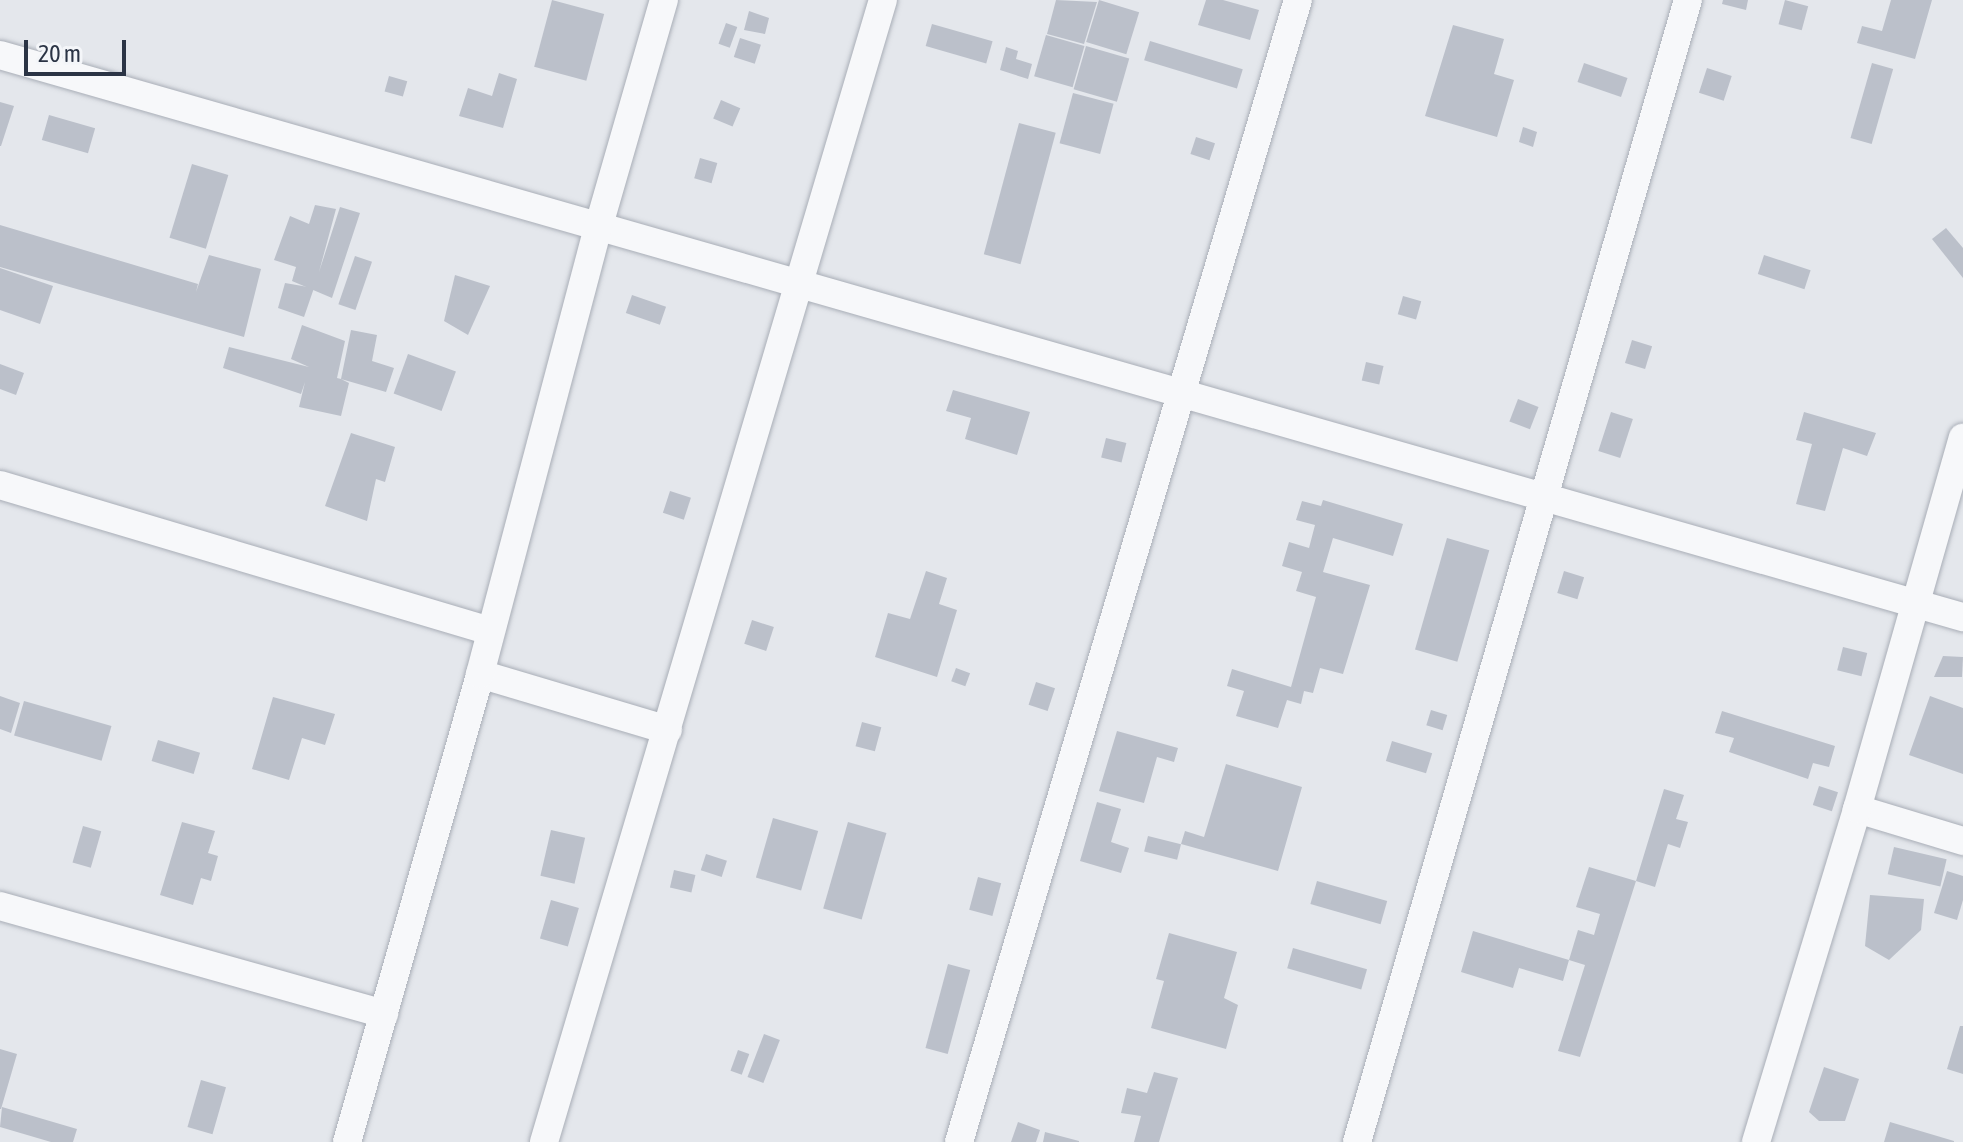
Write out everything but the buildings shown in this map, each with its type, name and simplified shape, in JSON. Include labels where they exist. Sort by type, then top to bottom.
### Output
[{"type":"street","points":[[347,1142],[480,674],[599,225],[664,0]]},
{"type":"street","points":[[544,1142],[883,0]]},
{"type":"street","points":[[959,1142],[1298,0]]},
{"type":"street","points":[[1357,1142],[1688,0]]},
{"type":"street","points":[[0,55],[599,225],[799,286],[1546,495],[1963,617]]},
{"type":"street","points":[[1756,1142],[1857,809],[1963,438]]},
{"type":"street","points":[[0,485],[490,631]]},
{"type":"street","points":[[480,674],[668,730]]},
{"type":"street","points":[[1857,809],[1963,841]]},
{"type":"street","points":[[0,906],[384,1014]]}]
